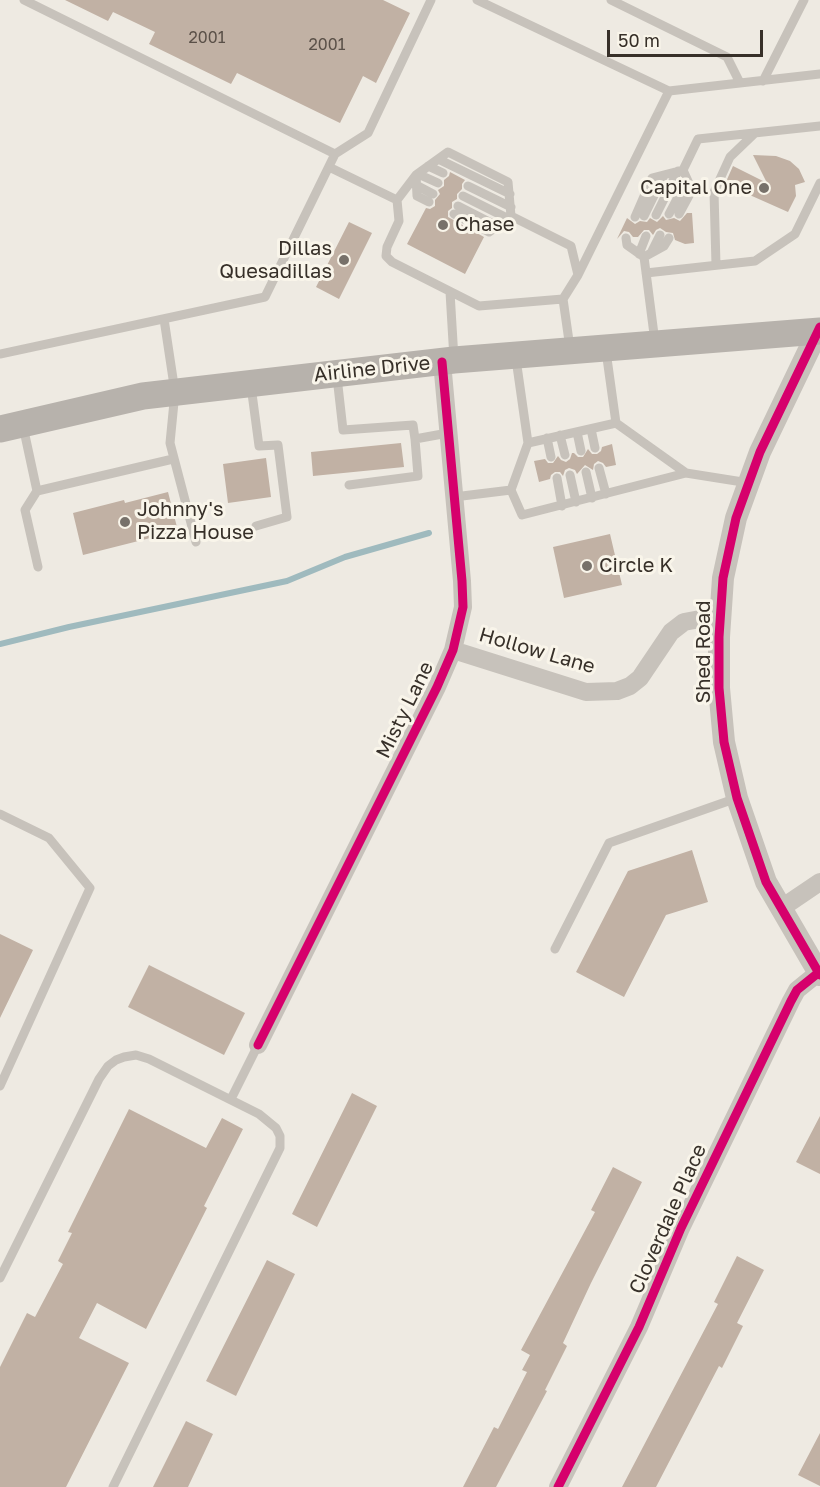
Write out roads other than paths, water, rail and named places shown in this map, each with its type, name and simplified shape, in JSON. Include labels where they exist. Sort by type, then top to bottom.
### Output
[{"type":"main road","name":"Airline Drive","points":[[11,426],[143,396],[175,392],[448,361],[819,330]]},
{"type":"street","name":"Shed Road","points":[[819,330],[760,452],[736,518],[723,578],[719,688],[723,731],[737,798],[766,882],[819,974]]},
{"type":"street","name":"Misty Lane","points":[[258,1045],[437,687],[453,650],[463,607],[462,572],[448,433],[448,361]]},
{"type":"street","name":"Hollow Lane","points":[[453,650],[586,692],[617,692],[640,678],[671,632],[684,622],[700,619],[720,620]]},
{"type":"street","points":[[780,909],[820,882]]},
{"type":"street","name":"Cloverdale Place","points":[[558,1487],[639,1327],[681,1228],[797,990],[819,974]]},
{"type":"lane","points":[[24,0],[335,154]]},
{"type":"lane","points":[[0,354],[265,297],[335,154],[368,133],[431,0]]},
{"type":"lane","points":[[477,0],[669,91],[820,75]]},
{"type":"lane","points":[[611,0],[728,57],[740,83]]},
{"type":"lane","points":[[763,81],[804,0]]},
{"type":"lane","points":[[570,351],[563,299],[578,275],[669,91]]},
{"type":"lane","points":[[656,215],[698,139],[820,126]]},
{"type":"lane","points":[[716,266],[714,192],[730,157],[755,133]]},
{"type":"lane","points":[[456,210],[489,232],[510,214],[508,182],[448,152],[428,166],[397,200],[399,221],[387,247],[386,256],[392,262],[479,306],[563,299]]},
{"type":"lane","points":[[428,166],[443,173]]},
{"type":"lane","points":[[329,167],[397,200]]},
{"type":"lane","points":[[639,217],[652,178],[680,170]]},
{"type":"lane","points":[[674,214],[692,190],[680,170]]},
{"type":"lane","points":[[417,178],[438,183]]},
{"type":"lane","points":[[417,178],[431,198]]},
{"type":"lane","points":[[646,273],[755,261],[795,234],[820,183]]},
{"type":"lane","points":[[468,186],[510,214],[571,246],[578,275]]},
{"type":"lane","points":[[463,196],[510,214]]},
{"type":"lane","points":[[646,237],[646,273],[656,344]]},
{"type":"lane","points":[[645,255],[664,246],[664,237]]},
{"type":"lane","points":[[630,238],[630,248],[645,255]]},
{"type":"lane","points":[[448,361],[450,292]]},
{"type":"lane","points":[[164,319],[175,392],[170,443],[196,542]]},
{"type":"lane","points":[[606,348],[616,423],[686,473]]},
{"type":"lane","points":[[516,356],[528,443],[511,490],[522,515],[686,473],[749,483]]},
{"type":"lane","points":[[336,373],[343,430],[413,424],[415,439],[418,476],[350,485]]},
{"type":"lane","points":[[251,383],[259,446],[278,445],[287,517],[256,526]]},
{"type":"lane","points":[[528,443],[616,423]]},
{"type":"lane","points":[[11,426],[37,491]]},
{"type":"lane","points":[[591,429],[595,448]]},
{"type":"lane","points":[[577,432],[581,451]]},
{"type":"lane","points":[[415,439],[448,433]]},
{"type":"lane","points":[[560,435],[565,455]]},
{"type":"lane","points":[[547,438],[551,457]]},
{"type":"lane","points":[[38,567],[25,510],[37,491],[173,459]]},
{"type":"lane","points":[[599,468],[606,494]]},
{"type":"lane","points":[[586,471],[592,498]]},
{"type":"lane","points":[[570,475],[576,502]]},
{"type":"lane","points":[[557,478],[562,506]]},
{"type":"lane","points":[[454,497],[511,490]]},
{"type":"lane","points":[[555,949],[609,843],[737,798]]},
{"type":"lane","points":[[0,814],[49,838],[90,888],[0,1086]]},
{"type":"lane","points":[[231,1099],[258,1045]]},
{"type":"lane","points":[[0,1278],[99,1079],[108,1066],[124,1056],[136,1055],[149,1059],[259,1114],[276,1128],[280,1136],[280,1148],[113,1487]]},
{"type":"waterway","points":[[0,644],[69,627],[287,581],[345,557],[429,533]]},
{"type":"place","name":"Capital One","points":[[764,188]]},
{"type":"place","name":"Chase","points":[[443,225]]},
{"type":"place","name":"Dillas Quesadillas","points":[[344,260]]},
{"type":"place","name":"Johnny's Pizza House","points":[[125,522]]},
{"type":"place","name":"Circle K","points":[[587,566]]}]
